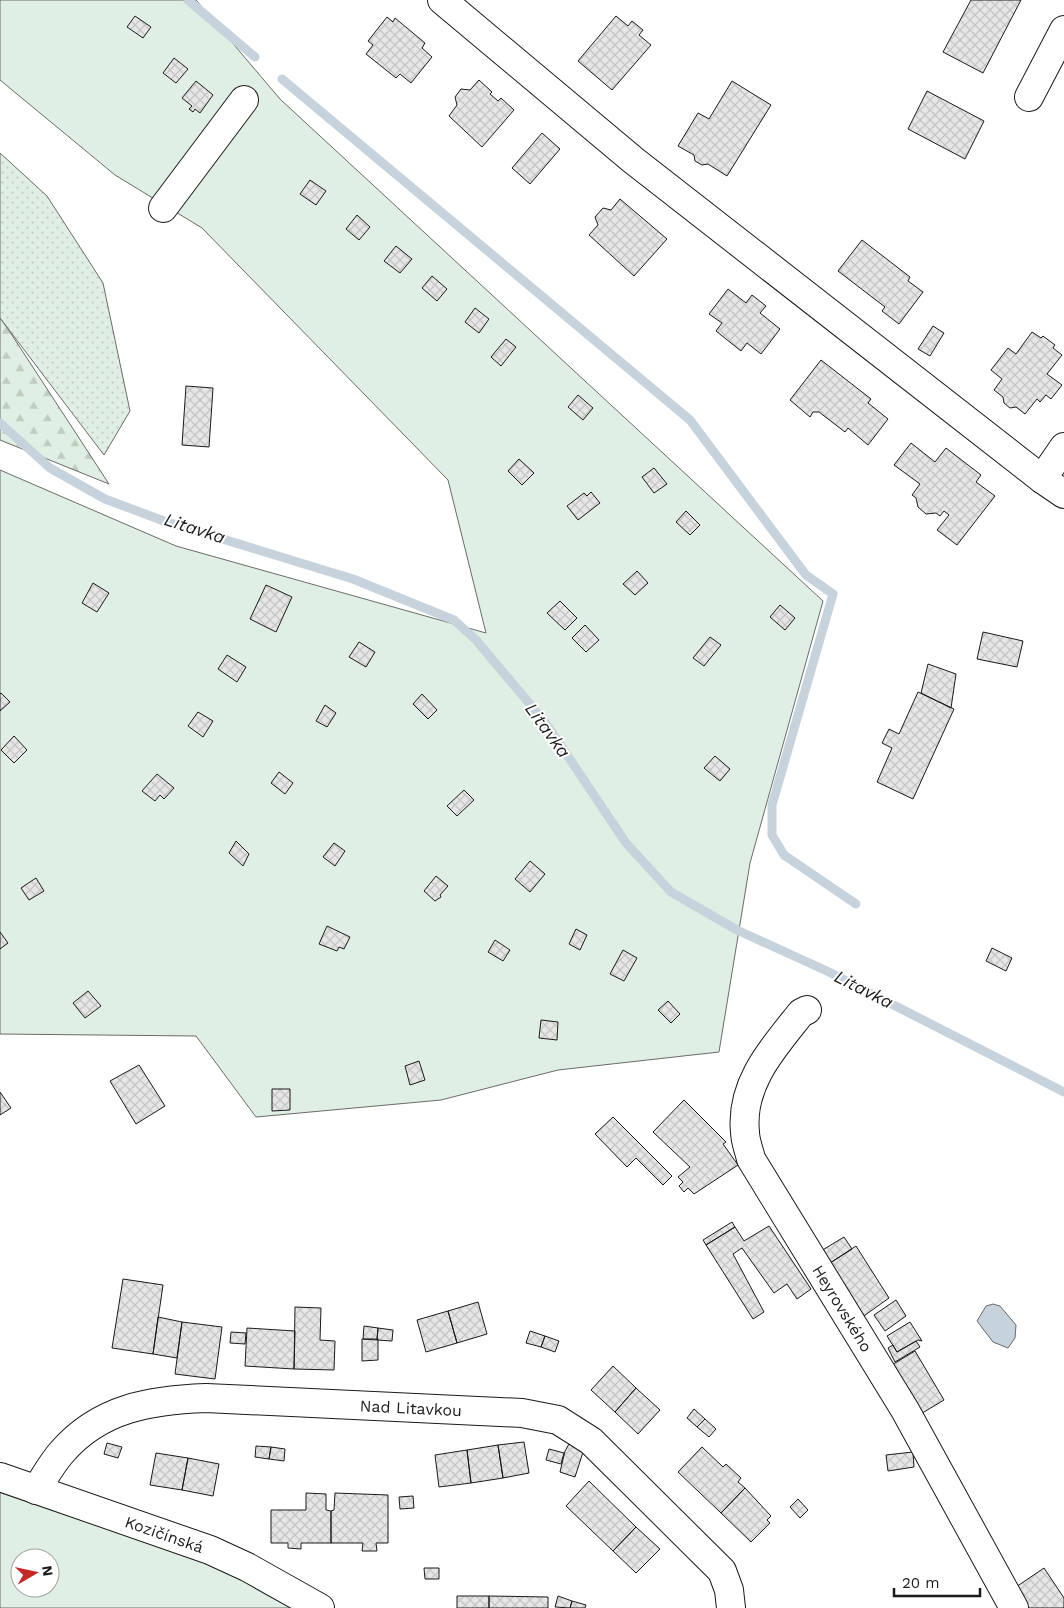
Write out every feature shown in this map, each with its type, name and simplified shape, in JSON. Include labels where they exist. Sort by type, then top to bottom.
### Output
[{"type":"street","points":[[442,0],[633,160],[1042,479],[1064,494]]},
{"type":"street","points":[[1029,97],[1064,30]]},
{"type":"street","points":[[163,208],[244,100]]},
{"type":"street","points":[[1042,479],[1064,447]]},
{"type":"street","name":"Heyrovského","points":[[807,1010],[800,1013],[763,1061],[752,1082],[744,1132],[751,1159],[904,1410],[1014,1608]]},
{"type":"street","name":"Nad Litavkou","points":[[36,1490],[62,1452],[92,1425],[129,1407],[166,1399],[206,1398],[522,1413],[558,1420],[591,1441],[722,1571],[730,1590],[731,1608]]},
{"type":"street","name":"Kozičínská","points":[[0,1477],[210,1550],[247,1567],[320,1608]]},
{"type":"green space","points":[[0,0],[196,0],[280,99],[823,601],[750,863],[719,1052],[558,1070],[441,1100],[256,1117],[196,1036],[0,1034],[0,470],[176,546],[486,633],[448,480],[202,228],[115,175],[0,80]]},
{"type":"green space","points":[[0,153],[47,196],[103,283],[130,411],[104,455],[0,318]]},
{"type":"green space","points":[[0,318],[8,329],[109,484],[0,440]]},
{"type":"green space","points":[[0,1480],[210,1551],[304,1608],[0,1608]]},
{"type":"shaded area","points":[[993,1304],[1000,1306],[1016,1325],[1015,1338],[1008,1348],[993,1342],[977,1321],[986,1306]]},
{"type":"building","points":[[971,0],[1021,0],[983,73],[943,52]]},
{"type":"building","points":[[135,16],[151,27],[143,38],[127,27]]},
{"type":"building","points":[[616,16],[628,26],[632,21],[643,30],[639,35],[651,45],[612,90],[578,61]]},
{"type":"building","points":[[387,17],[393,22],[395,18],[425,43],[422,48],[432,57],[411,83],[400,74],[396,78],[366,54],[373,45],[368,41]]},
{"type":"building","points":[[174,58],[188,69],[176,83],[163,73]]},
{"type":"building","points":[[479,80],[492,92],[490,94],[498,101],[501,98],[514,110],[482,147],[449,116],[457,105],[455,97],[461,89],[470,90]]},
{"type":"building","points":[[196,81],[213,95],[200,113],[195,109],[193,112],[189,109],[192,106],[182,98]]},
{"type":"building","points":[[732,81],[771,105],[727,176],[708,164],[702,165],[695,161],[694,155],[678,146],[698,113],[709,119]]},
{"type":"building","points":[[927,91],[984,121],[965,159],[908,129]]},
{"type":"building","points":[[542,133],[560,149],[530,184],[512,168]]},
{"type":"building","points":[[310,180],[326,191],[316,205],[300,194]]},
{"type":"building","points":[[620,199],[667,239],[634,276],[589,235],[598,225],[595,217],[603,208],[611,210]]},
{"type":"building","points":[[357,215],[370,227],[359,240],[346,229]]},
{"type":"building","points":[[862,240],[910,277],[908,281],[923,292],[899,324],[882,311],[885,307],[838,271]]},
{"type":"building","points":[[396,246],[412,259],[400,273],[384,261]]},
{"type":"building","points":[[432,276],[447,289],[437,301],[422,288]]},
{"type":"building","points":[[728,289],[746,303],[752,295],[766,306],[760,313],[780,329],[761,354],[747,343],[741,351],[716,331],[722,323],[709,314]]},
{"type":"building","points":[[475,308],[489,319],[479,333],[465,322]]},
{"type":"building","points":[[933,326],[944,333],[930,356],[918,349]]},
{"type":"building","points":[[1032,332],[1041,338],[1043,336],[1055,345],[1053,348],[1062,355],[1047,374],[1062,385],[1051,399],[1046,395],[1040,402],[1037,399],[1025,414],[1016,407],[1010,408],[1004,403],[1003,397],[994,390],[1002,379],[991,370],[1008,348],[1016,354]]},
{"type":"building","points":[[506,339],[516,347],[501,366],[491,357]]},
{"type":"building","points":[[821,360],[871,399],[868,403],[888,419],[868,445],[848,428],[845,432],[819,412],[813,412],[810,417],[790,400]]},
{"type":"building","points":[[186,386],[213,388],[209,447],[182,445]]},
{"type":"building","points":[[578,395],[593,408],[583,420],[568,407]]},
{"type":"building","points":[[911,443],[935,462],[946,448],[981,475],[976,482],[995,496],[957,545],[937,530],[949,515],[944,511],[940,516],[936,513],[926,514],[918,507],[916,498],[912,495],[920,484],[894,465]]},
{"type":"building","points":[[519,459],[534,473],[522,485],[508,471]]},
{"type":"building","points":[[654,468],[667,484],[654,493],[642,477]]},
{"type":"building","points":[[591,492],[600,503],[578,520],[567,506],[584,493],[587,496]]},
{"type":"building","points":[[686,511],[700,525],[690,535],[676,522]]},
{"type":"building","points":[[637,571],[648,583],[635,595],[623,584]]},
{"type":"building","points":[[93,583],[109,593],[97,612],[82,603]]},
{"type":"building","points":[[266,585],[292,597],[276,632],[250,619]]},
{"type":"building","points":[[560,601],[577,618],[565,630],[547,613]]},
{"type":"building","points":[[780,605],[795,618],[785,630],[770,617]]},
{"type":"building","points":[[585,625],[599,640],[586,652],[572,638]]},
{"type":"building","points":[[983,632],[1023,641],[1017,667],[977,659]]},
{"type":"building","points":[[710,637],[721,645],[704,666],[693,658]]},
{"type":"building","points":[[359,642],[375,652],[366,667],[349,657]]},
{"type":"building","points":[[227,655],[246,667],[237,682],[218,669]]},
{"type":"building","points":[[928,664],[956,674],[951,708],[921,693]]},
{"type":"building","points":[[918,692],[954,709],[913,799],[877,782],[892,748],[882,743],[889,729],[899,734]]},
{"type":"building","points":[[0,694],[10,702],[0,711]]},
{"type":"building","points":[[422,694],[437,710],[428,719],[413,704]]},
{"type":"building","points":[[325,705],[336,713],[327,727],[316,721]]},
{"type":"building","points":[[198,712],[213,721],[203,737],[188,726]]},
{"type":"building","points":[[14,736],[27,750],[14,763],[1,750]]},
{"type":"building","points":[[715,756],[730,769],[720,781],[704,768]]},
{"type":"building","points":[[279,772],[293,783],[285,794],[271,783]]},
{"type":"building","points":[[157,774],[174,788],[164,799],[160,795],[155,801],[142,791]]},
{"type":"building","points":[[464,790],[474,800],[457,816],[447,806]]},
{"type":"building","points":[[236,841],[249,854],[243,866],[229,853]]},
{"type":"building","points":[[334,843],[345,851],[335,866],[323,857]]},
{"type":"building","points":[[530,861],[545,874],[530,892],[515,879]]},
{"type":"building","points":[[436,876],[448,886],[440,895],[441,897],[435,901],[424,891]]},
{"type":"building","points":[[36,878],[44,891],[29,900],[21,888]]},
{"type":"building","points":[[327,926],[350,937],[344,949],[339,947],[337,951],[319,944]]},
{"type":"building","points":[[576,929],[587,935],[580,950],[569,944]]},
{"type":"building","points":[[0,932],[8,943],[0,949]]},
{"type":"building","points":[[495,940],[510,950],[503,961],[488,952]]},
{"type":"building","points":[[992,948],[1012,958],[1006,971],[986,961]]},
{"type":"building","points":[[623,950],[637,958],[624,981],[610,974]]},
{"type":"building","points":[[88,991],[101,1006],[85,1018],[73,1003]]},
{"type":"building","points":[[668,1001],[680,1014],[671,1023],[658,1010]]},
{"type":"building","points":[[541,1020],[558,1022],[557,1040],[539,1038]]},
{"type":"building","points":[[419,1061],[425,1080],[410,1085],[405,1066]]},
{"type":"building","points":[[139,1065],[165,1106],[136,1124],[110,1081]]},
{"type":"building","points":[[272,1089],[290,1089],[290,1110],[272,1111]]},
{"type":"building","points":[[0,1092],[11,1108],[0,1115]]},
{"type":"building","points":[[684,1100],[726,1142],[723,1144],[738,1165],[694,1194],[688,1188],[684,1192],[679,1186],[683,1182],[678,1177],[690,1167],[653,1132]]},
{"type":"building","points":[[613,1117],[672,1176],[663,1185],[636,1158],[627,1167],[595,1134]]},
{"type":"building","points":[[732,1222],[735,1227],[706,1245],[703,1240]]},
{"type":"building","points":[[769,1226],[811,1289],[797,1299],[787,1284],[774,1293],[742,1248],[733,1254],[764,1312],[753,1319],[706,1245],[735,1227],[744,1241]]},
{"type":"building","points":[[844,1237],[852,1249],[827,1265],[816,1254]]},
{"type":"building","points":[[856,1246],[889,1298],[861,1318],[827,1265]]},
{"type":"building","points":[[123,1279],[163,1285],[153,1354],[112,1348]]},
{"type":"building","points":[[896,1300],[906,1316],[885,1331],[874,1315]]},
{"type":"building","points":[[478,1302],[487,1334],[457,1343],[448,1311]]},
{"type":"building","points":[[295,1307],[321,1308],[320,1340],[335,1341],[334,1370],[294,1369]]},
{"type":"building","points":[[448,1311],[457,1343],[426,1352],[417,1320]]},
{"type":"building","points":[[158,1317],[182,1322],[177,1358],[153,1354]]},
{"type":"building","points":[[182,1322],[222,1327],[215,1379],[175,1374]]},
{"type":"building","points":[[910,1322],[922,1341],[918,1340],[897,1352],[887,1336]]},
{"type":"building","points":[[364,1326],[378,1328],[377,1340],[363,1339]]},
{"type":"building","points":[[247,1328],[295,1331],[294,1369],[245,1366]]},
{"type":"building","points":[[378,1328],[393,1330],[392,1341],[377,1340]]},
{"type":"building","points":[[530,1331],[545,1336],[541,1347],[526,1343]]},
{"type":"building","points":[[231,1332],[246,1333],[245,1344],[230,1343]]},
{"type":"building","points":[[545,1336],[559,1341],[555,1352],[541,1347]]},
{"type":"building","points":[[362,1339],[378,1339],[378,1360],[362,1361]]},
{"type":"building","points":[[916,1341],[920,1347],[895,1362],[888,1348],[893,1345],[897,1352]]},
{"type":"building","points":[[915,1351],[944,1400],[919,1415],[890,1366]]},
{"type":"building","points":[[613,1366],[636,1388],[615,1412],[591,1390]]},
{"type":"building","points":[[636,1388],[660,1410],[638,1434],[615,1412]]},
{"type":"building","points":[[694,1409],[705,1419],[697,1427],[687,1418]]},
{"type":"building","points":[[705,1419],[716,1429],[709,1437],[697,1427]]},
{"type":"building","points":[[524,1442],[529,1473],[503,1478],[498,1445]]},
{"type":"building","points":[[107,1443],[122,1447],[118,1458],[104,1454]]},
{"type":"building","points":[[569,1444],[584,1449],[575,1477],[560,1472],[565,1451]]},
{"type":"building","points":[[498,1445],[503,1478],[471,1483],[467,1450]]},
{"type":"building","points":[[256,1446],[271,1447],[269,1459],[255,1457]]},
{"type":"building","points":[[271,1447],[285,1449],[284,1461],[269,1459]]},
{"type":"building","points":[[702,1447],[723,1467],[726,1464],[741,1478],[738,1482],[745,1488],[721,1513],[678,1472]]},
{"type":"building","points":[[549,1449],[564,1453],[561,1464],[546,1460]]},
{"type":"building","points":[[467,1450],[471,1483],[439,1487],[435,1455]]},
{"type":"building","points":[[913,1452],[914,1467],[888,1471],[886,1455]]},
{"type":"building","points":[[156,1453],[188,1458],[182,1490],[150,1485]]},
{"type":"building","points":[[188,1458],[219,1464],[213,1496],[182,1490]]},
{"type":"building","points":[[589,1481],[636,1527],[613,1551],[566,1506]]},
{"type":"building","points":[[745,1488],[771,1516],[767,1520],[770,1523],[751,1542],[721,1513]]},
{"type":"building","points":[[306,1493],[326,1494],[326,1510],[331,1511],[331,1543],[301,1543],[301,1549],[288,1548],[288,1543],[271,1543],[271,1510],[306,1510]]},
{"type":"building","points":[[335,1493],[388,1495],[388,1543],[376,1543],[377,1551],[362,1551],[363,1543],[331,1543],[331,1511],[334,1510]]},
{"type":"building","points":[[413,1496],[414,1508],[400,1509],[399,1497]]},
{"type":"building","points":[[798,1499],[808,1510],[800,1518],[790,1507]]},
{"type":"building","points":[[636,1527],[660,1549],[636,1573],[613,1551]]},
{"type":"building","points":[[424,1568],[439,1568],[439,1579],[425,1579]]},
{"type":"building","points":[[1044,1568],[1064,1598],[1064,1608],[1029,1608],[1016,1587]]},
{"type":"building","points":[[457,1596],[489,1596],[489,1608],[457,1608]]},
{"type":"building","points":[[489,1596],[548,1597],[548,1608],[489,1608]]},
{"type":"building","points":[[558,1596],[572,1601],[570,1608],[555,1607]]},
{"type":"building","points":[[572,1601],[586,1605],[585,1608],[570,1608]]},
{"type":"waterway","points":[[188,0],[255,57]]},
{"type":"waterway","points":[[282,79],[690,420],[806,575],[833,594],[772,805],[772,835],[784,855],[856,904]]},
{"type":"waterway","name":"Litavka","points":[[0,423],[50,468],[105,499],[164,521],[353,579],[454,620],[476,640],[545,722],[626,843],[671,892],[737,930],[829,972],[1064,1092]]}]
